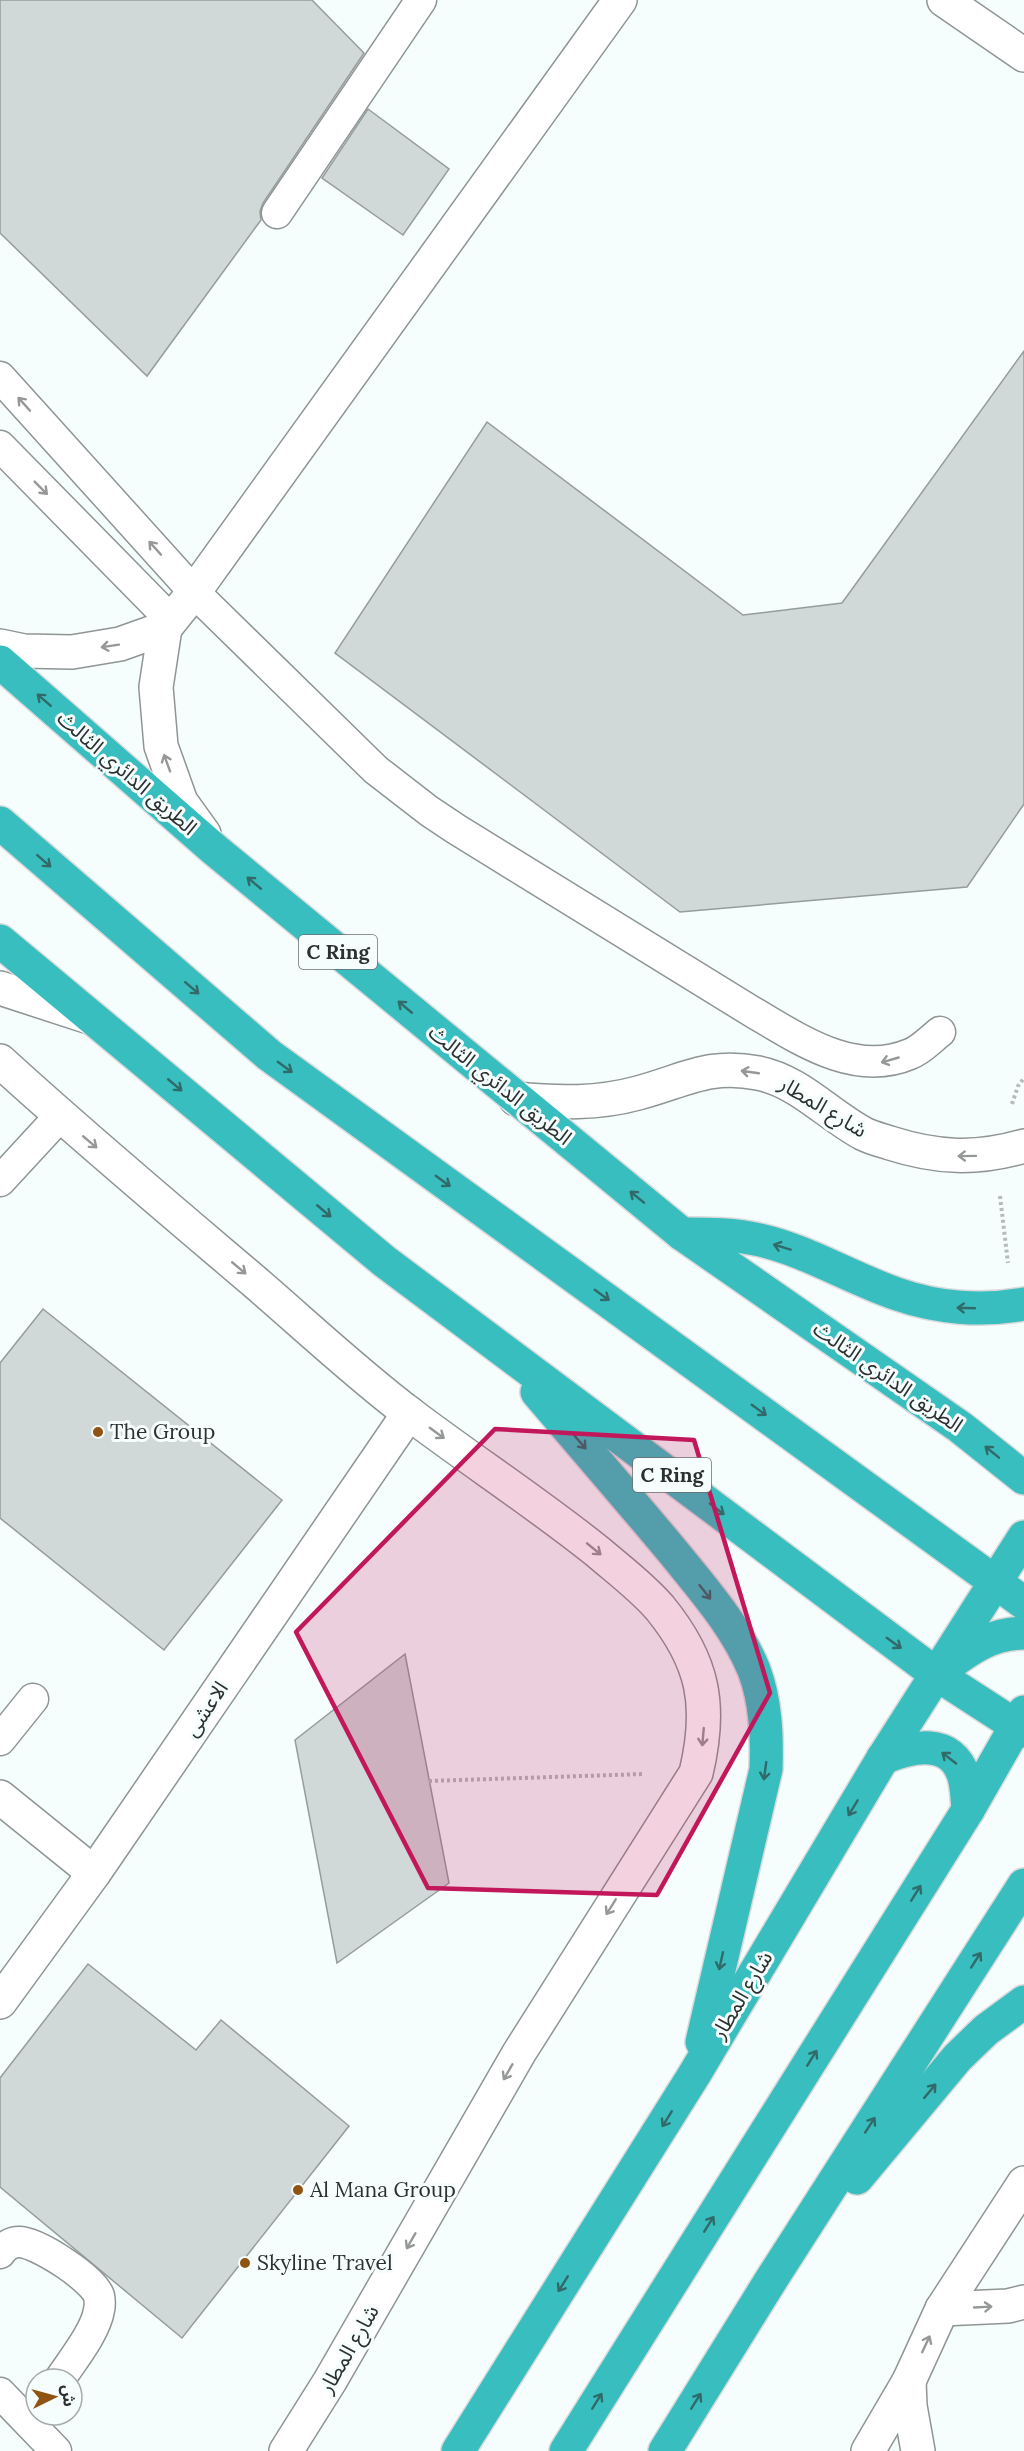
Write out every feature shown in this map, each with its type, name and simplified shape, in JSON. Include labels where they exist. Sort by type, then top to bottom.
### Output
[{"type":"highway","name":"الطريق الدائري الثالث","points":[[0,662],[215,850],[682,1234],[960,1427],[1024,1478]]},
{"type":"highway","points":[[0,823],[269,1055],[1024,1603]]},
{"type":"highway","name":"C Ring","points":[[0,941],[384,1261],[936,1674],[1022,1723]]},
{"type":"highway","points":[[682,1234],[721,1234],[759,1240],[796,1251],[897,1294],[926,1302],[954,1307],[984,1308],[1024,1304]]},
{"type":"highway","points":[[501,1350],[632,1502],[709,1596],[742,1644],[754,1671],[764,1703],[767,1736],[766,1769],[694,2075]]},
{"type":"highway","name":"شارع المطار","points":[[458,2445],[694,2075],[883,1758],[1024,1537]]},
{"type":"highway","points":[[936,1674],[973,1646],[1010,1634],[1024,1634]]},
{"type":"highway","points":[[566,2451],[1022,1723]]},
{"type":"highway","points":[[883,1758],[904,1749],[920,1746],[936,1749],[950,1756],[963,1775],[968,1810]]},
{"type":"highway","points":[[665,2451],[771,2280],[1024,1885]]},
{"type":"highway","points":[[771,2280],[957,2058],[986,2030],[1024,2002]]},
{"type":"street","points":[[215,850],[181,802],[161,746],[156,687],[169,624],[621,0]]},
{"type":"street","points":[[944,0],[1024,55]]},
{"type":"street","points":[[0,646],[24,651],[72,652],[120,644],[169,624]]},
{"type":"street","points":[[0,988],[89,1017]]},
{"type":"street","points":[[0,1061],[60,1116],[409,1413]]},
{"type":"street","name":"شارع المطار","points":[[516,1099],[557,1103],[598,1101],[639,1092],[704,1071],[732,1069],[760,1073],[785,1082],[864,1134],[904,1148],[964,1157],[994,1155],[1024,1146]]},
{"type":"street","name":"شارع المطار","points":[[286,2451],[330,2381],[519,2053],[696,1773],[703,1742],[705,1710],[700,1679],[683,1641],[659,1607],[629,1578],[554,1517],[409,1413]]},
{"type":"street","name":"الاعشى","points":[[0,2002],[94,1873],[409,1413]]},
{"type":"street","points":[[0,1797],[94,1873]]},
{"type":"street","points":[[868,2451],[909,2381],[942,2310],[1024,2183]]},
{"type":"street","points":[[942,2310],[1008,2306],[1024,2302]]},
{"type":"street","points":[[909,2381],[909,2406],[918,2451]]},
{"type":"lane","points":[[277,213],[421,0]]},
{"type":"lane","points":[[0,377],[194,592],[352,748],[429,811],[751,1011],[835,1056],[877,1063],[912,1054],[940,1032]]},
{"type":"lane","points":[[0,446],[169,624]]},
{"type":"lane","points":[[0,1181],[60,1116]]},
{"type":"lane","points":[[0,1740],[33,1699]]},
{"type":"lane","points":[[0,2253],[11,2243],[21,2242],[48,2252],[85,2280],[98,2295],[100,2309],[95,2324],[68,2367]]},
{"type":"lane","points":[[0,2393],[24,2412]]},
{"type":"lane","points":[[39,2427],[56,2451]]},
{"type":"path","points":[[429,1781],[696,1773]]},
{"type":"highlighted area","points":[[495,1429],[694,1440],[770,1693],[657,1895],[428,1888],[296,1632]]},
{"type":"building","points":[[0,0],[312,0],[364,53],[263,203],[260,211],[261,220],[147,376],[0,233]]},
{"type":"building","points":[[368,109],[449,169],[403,235],[322,178]]},
{"type":"building","points":[[1024,351],[1024,804],[967,887],[680,912],[335,653],[487,422],[743,615],[842,603]]},
{"type":"building","name":"The Group","points":[[43,1309],[282,1500],[164,1650],[0,1518],[0,1363]]},
{"type":"building","points":[[405,1654],[449,1883],[337,1963],[295,1740]]},
{"type":"building","points":[[88,1964],[196,2050],[221,2020],[349,2126],[182,2338],[0,2187],[0,2078]]},
{"type":"place","name":"The Group","points":[[98,1432]]},
{"type":"place","name":"Al Mana Group","points":[[298,2190]]},
{"type":"place","name":"Skyline Travel","points":[[245,2263]]}]
